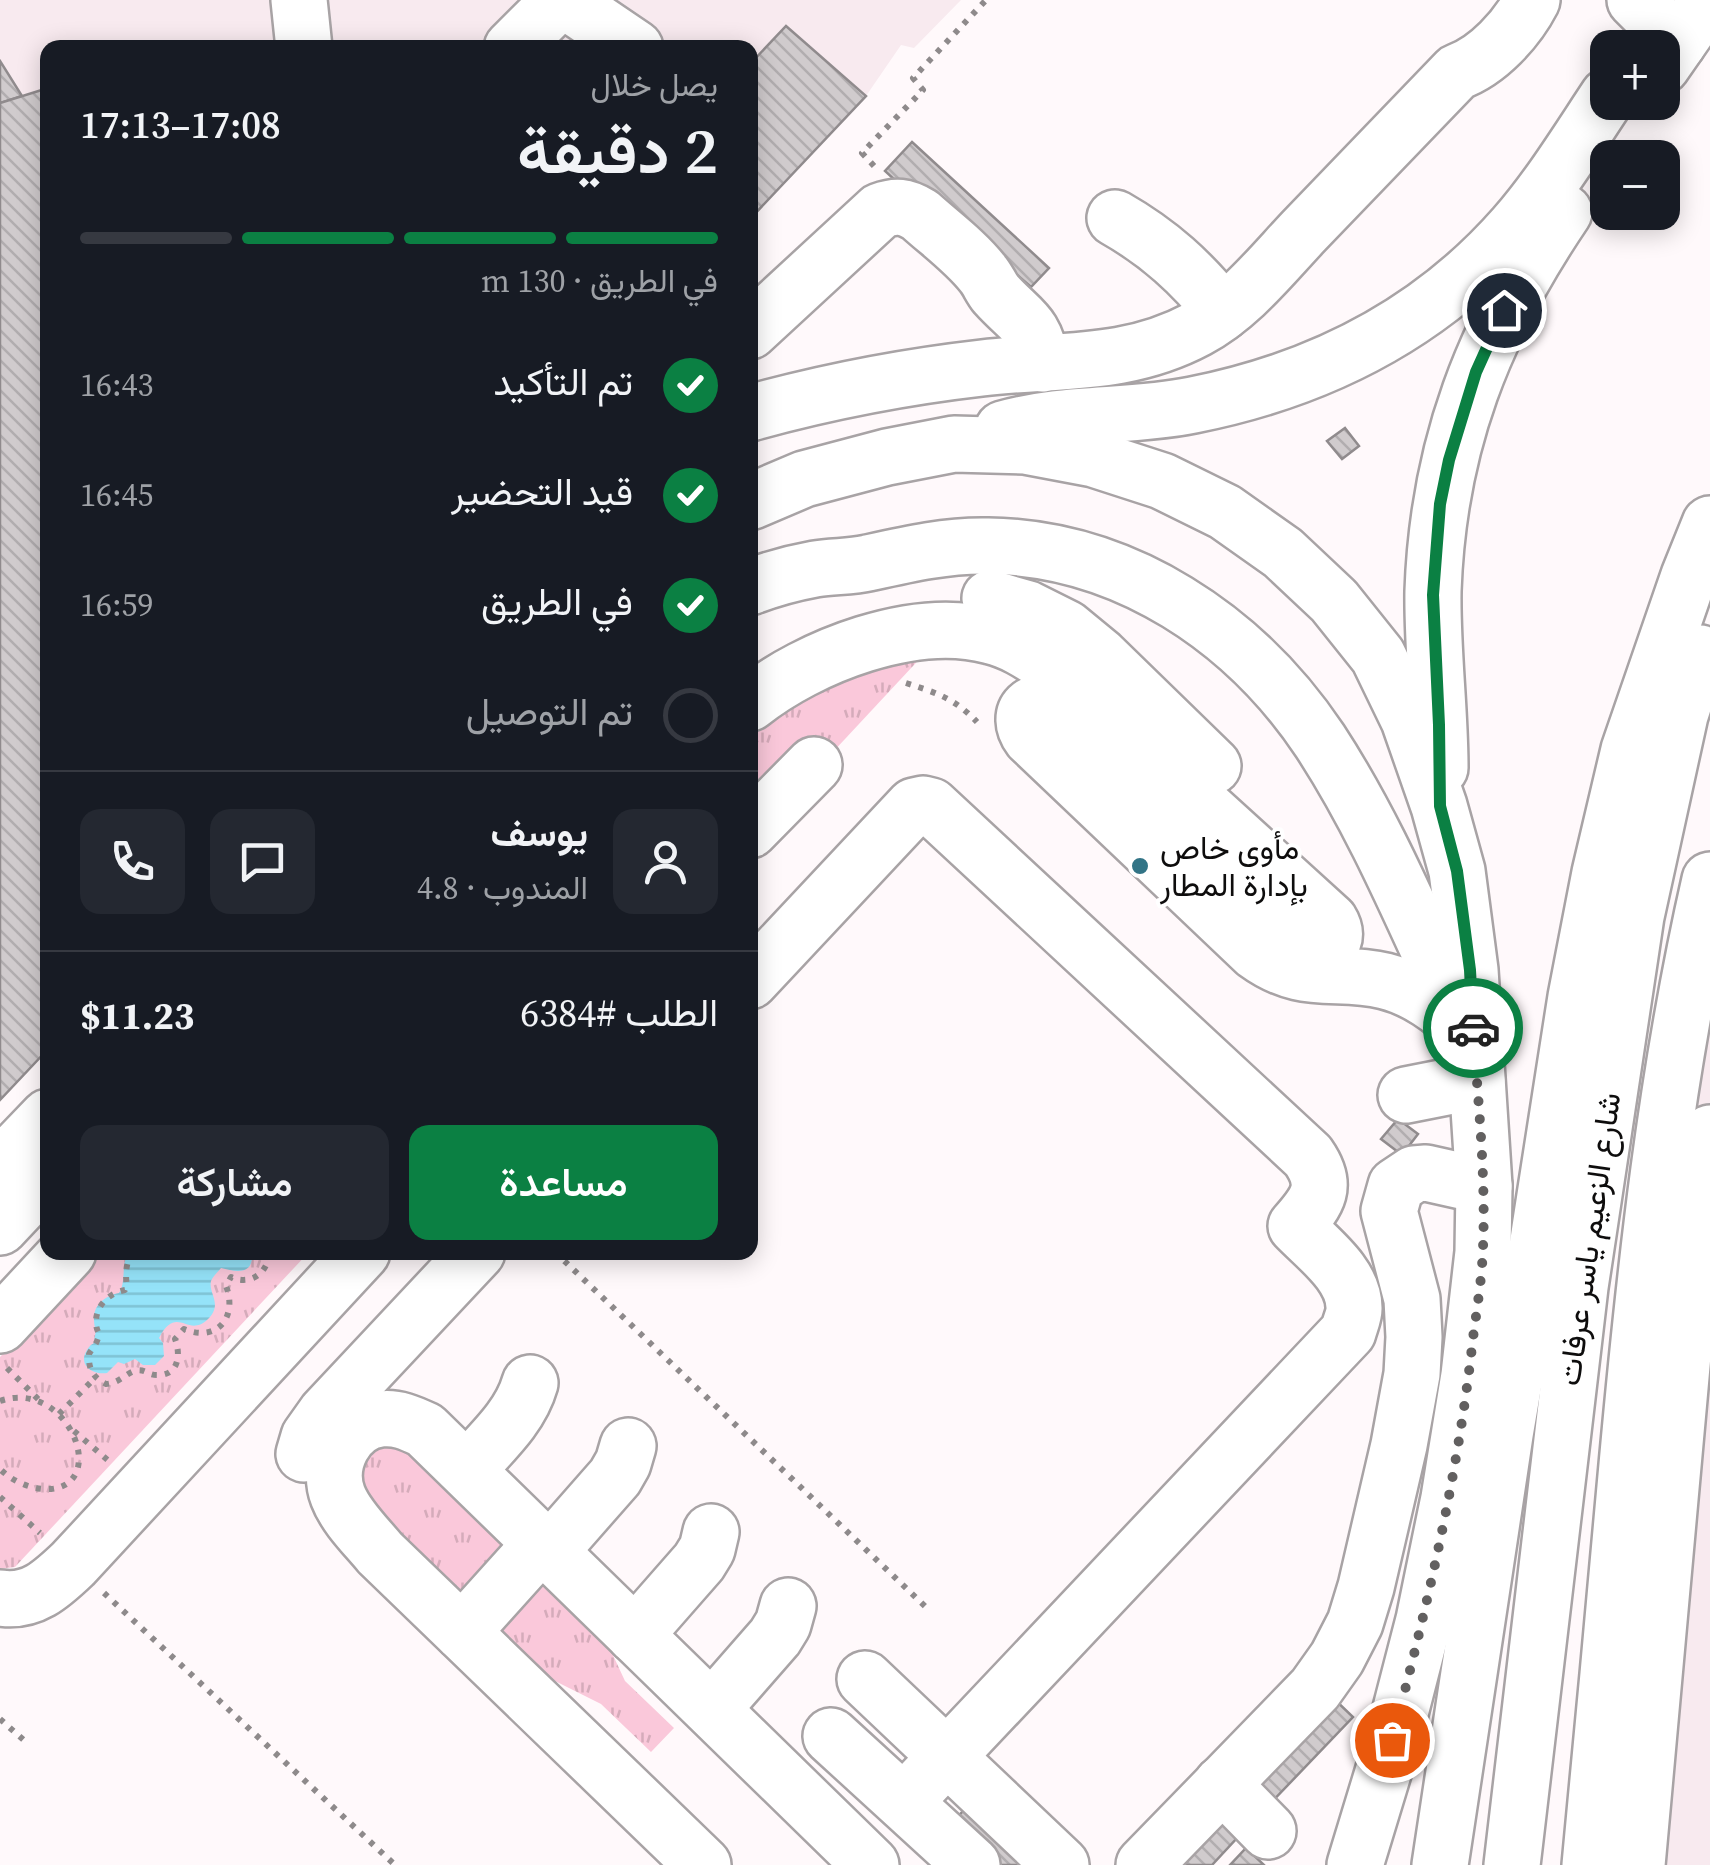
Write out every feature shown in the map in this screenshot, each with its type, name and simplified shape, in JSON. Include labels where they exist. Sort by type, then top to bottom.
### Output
[{"type":"main road","points":[[299,0],[303,40]]},
{"type":"main road","points":[[520,40],[562,0],[623,40]]},
{"type":"main road","points":[[758,411],[890,380],[985,367],[1106,359],[1170,341],[1198,328],[1240,298],[1456,72],[1465,44],[1504,0]]},
{"type":"main road","points":[[1456,72],[1482,59],[1522,17],[1532,0]]},
{"type":"main road","points":[[758,499],[804,479],[954,444],[1012,426],[1190,406],[1246,393],[1354,353],[1440,298],[1479,264],[1547,188],[1592,120]]},
{"type":"main road","points":[[1440,806],[1433,595],[1440,504],[1461,416],[1482,358],[1514,290],[1626,120]]},
{"type":"main road","points":[[758,324],[880,212],[893,206],[908,207],[984,275],[1016,288],[1043,308],[1058,324],[1061,363]]},
{"type":"main road","points":[[1116,218],[1175,259],[1223,312]]},
{"type":"main road","points":[[954,444],[1025,446],[1094,459],[1145,475],[1225,512],[1283,553],[1334,601],[1378,656],[1408,720],[1440,806],[1457,871],[1470,970],[1472,1053],[1484,1186],[1483,1252],[1449,1498],[1420,1637],[1354,1863]]},
{"type":"main road","points":[[758,481],[804,479]]},
{"type":"main road","points":[[1440,1865],[1505,1435],[1600,872],[1629,750],[1710,524]]},
{"type":"main road","points":[[758,584],[924,550],[988,546],[1052,553],[1114,570],[1172,597],[1224,634],[1274,681],[1320,741],[1405,898],[1472,1053]]},
{"type":"main road","points":[[758,615],[862,564]]},
{"type":"main road","points":[[758,698],[844,632],[900,599],[943,593],[986,597],[1028,609],[1066,628],[1100,656],[1356,905],[1442,979]]},
{"type":"main road","name":"شارع الزعيم ياسر عرفات","points":[[1512,1865],[1580,1287],[1636,916],[1680,715],[1710,621]]},
{"type":"main road","points":[[758,652],[800,628],[988,634],[1029,651],[1316,908],[1335,930],[1328,948],[1308,946],[1060,710],[1039,702],[1029,708],[1023,718],[1024,729],[1031,738],[1256,952],[1298,974],[1381,980],[1427,998],[1447,1012],[1472,1053]]},
{"type":"main road","points":[[758,822],[814,765]]},
{"type":"main road","points":[[758,972],[914,806],[931,806],[1308,1156],[1317,1168],[1318,1197],[1296,1226],[1351,1289],[1354,1310],[1348,1332],[904,1802]]},
{"type":"main road","name":"شارع الزعيم ياسر عرفات","points":[[1590,1865],[1656,1176],[1710,880]]},
{"type":"main road","points":[[1406,1094],[1472,1053]]},
{"type":"main road","points":[[0,1167],[40,1125]]},
{"type":"main road","points":[[1637,1865],[1699,1283],[1710,1133]]},
{"type":"main road","points":[[1155,1862],[1222,1784],[1314,1689],[1337,1658],[1354,1623],[1366,1587],[1412,1374],[1412,1299],[1389,1211],[1396,1186],[1414,1174],[1426,1173],[1484,1186]]},
{"type":"main road","points":[[0,1228],[40,1185]]},
{"type":"main road","points":[[0,1325],[61,1260]]},
{"type":"main road","points":[[0,1598],[34,1596],[55,1582],[355,1260]]},
{"type":"main road","points":[[380,1552],[333,1530],[316,1514],[307,1494],[302,1465],[309,1437],[326,1413],[469,1260]]},
{"type":"main road","points":[[448,1452],[448,1426],[412,1384],[409,1367],[412,1358],[504,1260]]},
{"type":"main road","points":[[365,1371],[872,1865]]},
{"type":"main road","points":[[448,1452],[403,1420],[378,1419],[356,1430],[340,1449],[334,1472],[338,1497],[380,1552],[699,1864]]},
{"type":"main road","points":[[462,1632],[542,1544]]},
{"type":"main road","points":[[866,1679],[1061,1865]]},
{"type":"main road","points":[[780,1776],[831,1736],[862,1696],[866,1679]]},
{"type":"main road","points":[[780,1776],[839,1695],[866,1679]]},
{"type":"main road","points":[[831,1736],[972,1865]]},
{"type":"main road","points":[[1222,1784],[1268,1831]]},
{"type":"path","points":[[920,215],[862,153],[923,90],[912,78],[986,0]]},
{"type":"path","points":[[844,632],[880,670],[948,698],[964,708],[988,734]]},
{"type":"path","points":[[128,1260],[126,1290],[106,1299],[98,1310],[96,1344],[88,1362],[95,1378],[106,1384],[141,1369],[159,1376],[167,1374],[178,1361],[175,1338],[184,1330],[202,1334],[223,1324],[230,1306],[228,1280],[260,1275],[267,1260]]},
{"type":"path","points":[[563,1260],[930,1611]]},
{"type":"path","points":[[0,1361],[42,1403],[59,1414],[73,1430],[78,1450],[72,1482],[61,1488],[40,1490],[1,1473]]},
{"type":"path","points":[[59,1414],[95,1378]]},
{"type":"path","points":[[0,1402],[22,1398],[42,1403]]},
{"type":"path","points":[[73,1564],[396,1865]]},
{"type":"path","points":[[0,1719],[27,1743]]},
{"type":"shaded area","points":[[0,0],[961,0],[914,48],[901,45],[866,96],[758,211],[758,40],[40,40],[40,1058],[0,1100]]},
{"type":"shaded area","points":[[1710,1000],[1710,1865],[1614,1865],[1653,1389]]},
{"type":"green space","points":[[940,637],[758,832],[758,721],[768,710]]},
{"type":"green space","points":[[90,1260],[301,1260],[15,1567],[0,1569],[0,1357]]},
{"type":"green space","points":[[361,1421],[404,1423],[584,1593],[625,1681],[674,1728],[651,1752],[601,1704],[515,1661],[340,1494]]},
{"type":"water","points":[[252,1260],[247,1269],[221,1268],[213,1277],[214,1309],[207,1320],[194,1326],[171,1323],[165,1328],[159,1338],[164,1356],[155,1365],[143,1365],[135,1359],[124,1364],[118,1362],[107,1373],[97,1372],[84,1361],[94,1343],[94,1315],[101,1302],[119,1293],[125,1262]]},
{"type":"building","points":[[786,26],[866,96],[758,211],[758,56]]},
{"type":"building","points":[[0,61],[22,96],[0,103]]},
{"type":"building","points":[[40,90],[40,1058],[0,1100],[0,103]]},
{"type":"building","points":[[912,142],[1049,268],[1031,287],[1008,267],[999,276],[885,171]]},
{"type":"building","points":[[1345,428],[1359,446],[1342,459],[1327,441]]},
{"type":"building","points":[[1398,1119],[1418,1134],[1402,1155],[1381,1139]]},
{"type":"building","points":[[1331,1696],[1353,1717],[1266,1808],[1244,1787]]},
{"type":"building","points":[[966,1808],[1026,1865],[942,1865],[944,1831]]},
{"type":"building","points":[[1211,1812],[1237,1838],[1212,1865],[1181,1865]]},
{"type":"building","points":[[1246,1848],[1264,1865],[1230,1865]]},
{"type":"way so far","points":[[1392,1740],[1424,1620],[1449,1498],[1483,1252],[1484,1186],[1473,1028]]},
{"type":"place","name":"مأوى خاص بإدارة المطار","points":[[1140,866]]},
{"type":"route","points":[[1473,1028],[1457,871],[1440,806],[1433,595],[1440,504],[1449,460],[1476,372],[1504,310]]}]
